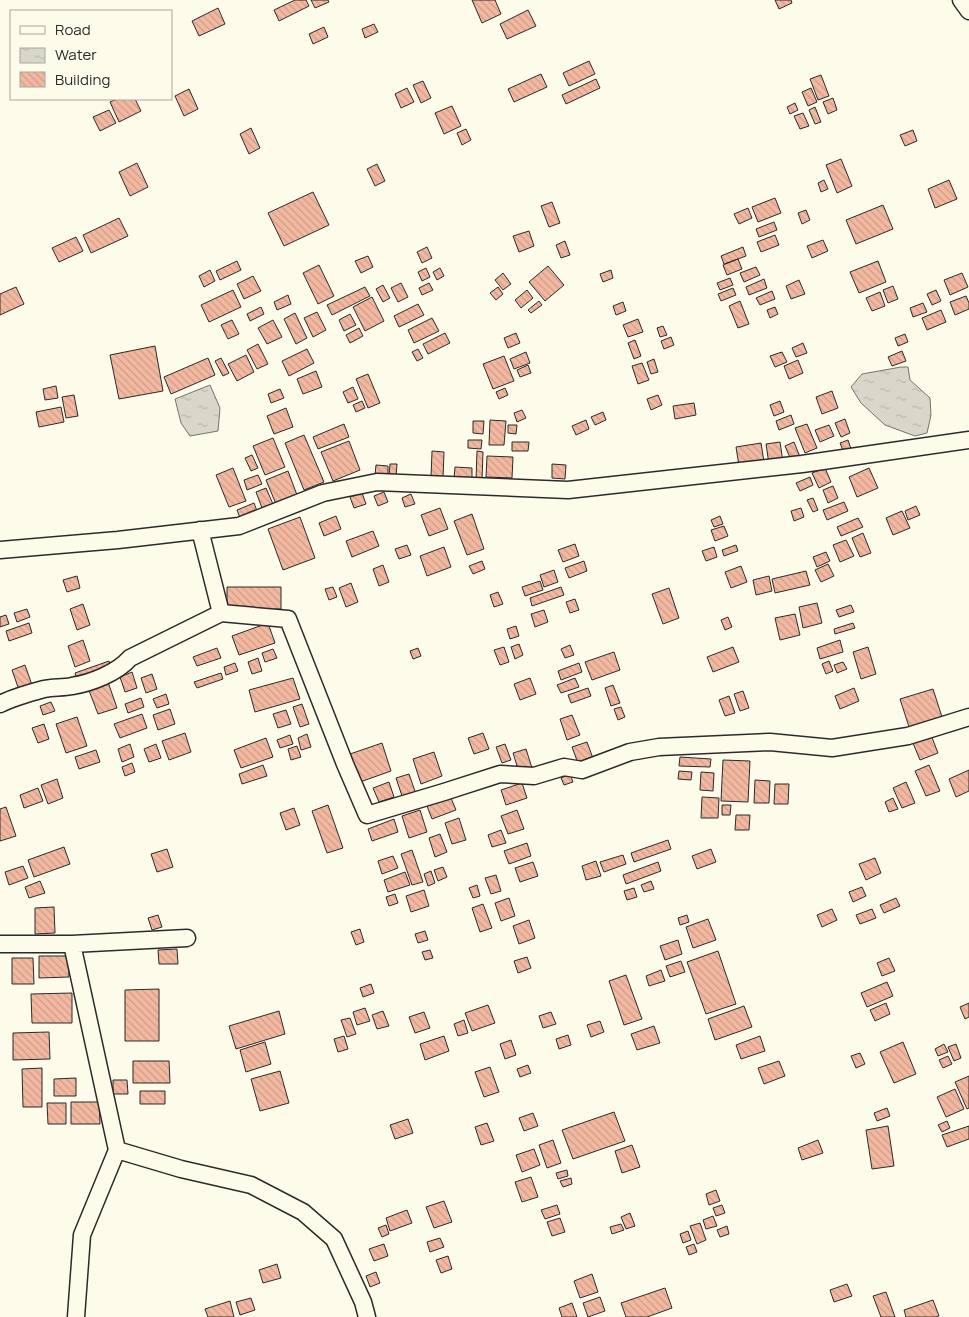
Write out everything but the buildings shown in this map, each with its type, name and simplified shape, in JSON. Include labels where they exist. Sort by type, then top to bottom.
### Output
[{"type":"street","points":[[961,0],[969,11]]},
{"type":"street","points":[[0,550],[118,540],[239,526],[322,493],[377,482],[568,490],[802,464],[969,440]]},
{"type":"street","points":[[200,530],[221,613]]},
{"type":"street","points":[[0,704],[46,688],[72,686],[107,676],[130,658],[221,613],[288,619],[366,814],[500,774],[534,776],[564,767],[582,770],[630,752],[659,747],[770,742],[832,748],[908,736],[969,718]]},
{"type":"street","points":[[0,944],[72,944],[188,938]]},
{"type":"street","points":[[72,944],[117,1150],[82,1234],[76,1317]]},
{"type":"street","points":[[117,1150],[181,1169],[251,1185],[303,1212],[334,1239],[363,1302],[367,1317]]},
{"type":"water","points":[[908,367],[910,380],[930,398],[931,415],[927,433],[915,436],[885,425],[861,403],[851,387],[862,374]]},
{"type":"water","points":[[210,385],[220,408],[218,431],[190,436],[181,423],[175,399]]}]
